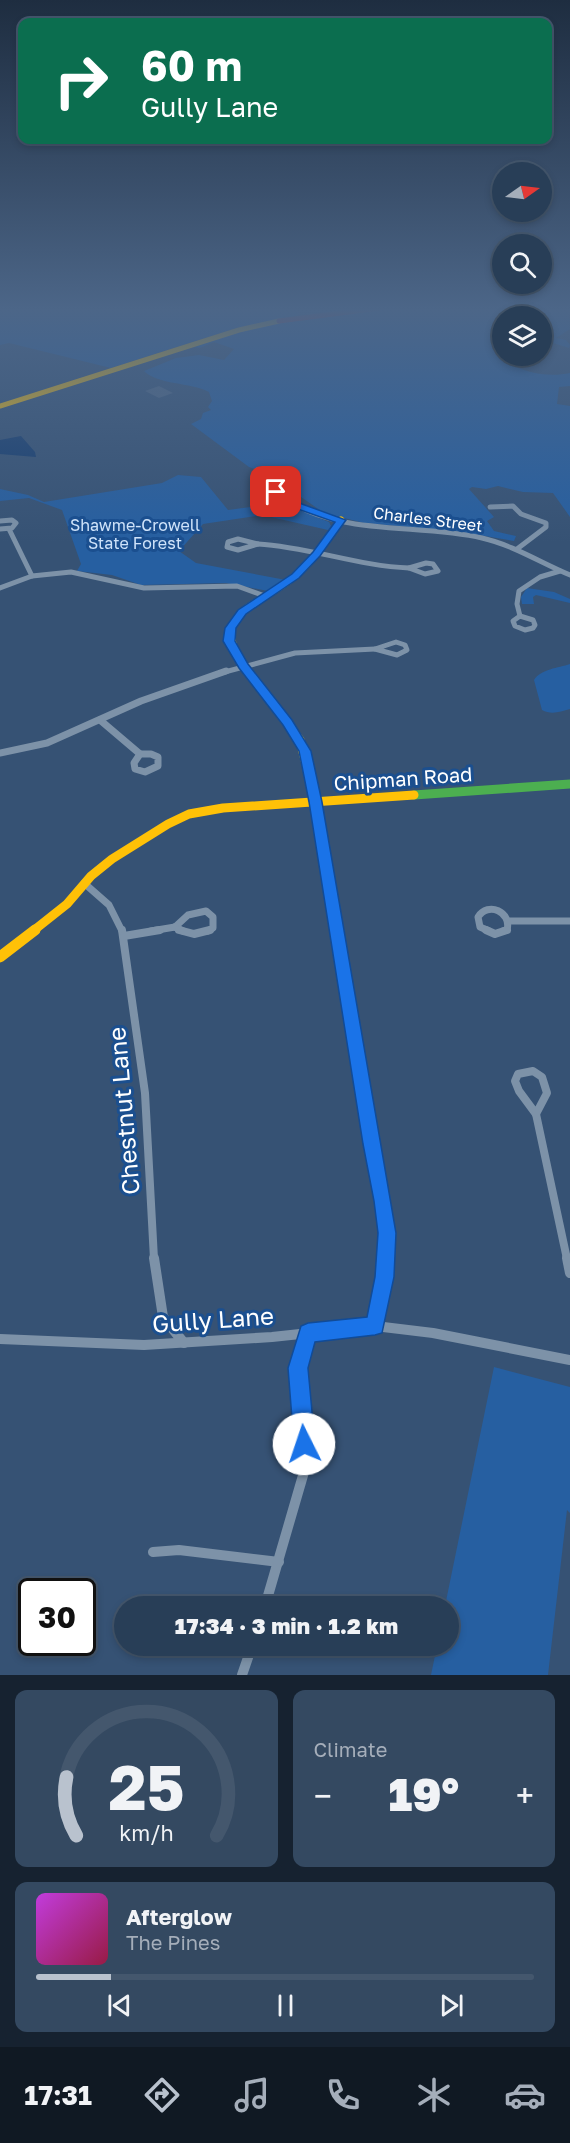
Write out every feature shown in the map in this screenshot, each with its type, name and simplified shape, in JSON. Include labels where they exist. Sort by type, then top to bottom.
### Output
[{"type":"street","points":[[0,406],[63,386]]},
{"type":"street","name":"Charles Street","points":[[257,470],[283,497],[308,510],[341,520],[374,526],[458,533],[517,549],[570,575]]},
{"type":"street","points":[[490,507],[513,506],[520,513],[546,523],[546,527],[517,549]]},
{"type":"street","points":[[0,521],[9,519],[16,525],[9,529],[0,529]]},
{"type":"street","points":[[341,520],[317,554],[296,576],[242,612],[230,628],[229,641],[243,666],[301,742],[316,802],[386,1216],[385,1277],[375,1326]]},
{"type":"street","points":[[9,529],[32,576]]},
{"type":"street","points":[[258,544],[236,550],[226,545],[237,539],[258,544],[277,544],[379,567],[409,568],[429,562],[438,569],[435,573],[424,574],[409,568]]},
{"type":"street","points":[[520,616],[517,596],[519,591],[540,577],[560,571]]},
{"type":"street","points":[[0,588],[32,576],[78,573],[153,589],[237,586],[265,596]]},
{"type":"street","points":[[0,753],[47,742],[187,683],[243,666],[295,653],[375,649],[396,642],[405,645],[407,650],[397,655],[375,649]]},
{"type":"street","points":[[100,720],[140,754]]},
{"type":"street","name":"Chipman Road","points":[[0,957],[68,904],[84,883],[112,859],[168,824],[189,814],[223,808],[570,784]]},
{"type":"street","name":"Chestnut Lane","points":[[84,883],[110,904],[119,921],[123,936],[145,1093],[150,1157],[150,1216],[156,1282],[163,1317],[184,1343]]},
{"type":"street","points":[[123,936],[175,927],[194,912],[206,911],[213,918],[213,928],[204,933],[189,933],[175,927]]},
{"type":"street","points":[[509,921],[570,921]]},
{"type":"street","points":[[536,1113],[547,1093],[545,1083],[542,1077],[533,1071],[518,1074],[516,1081],[519,1091],[536,1113],[570,1273]]},
{"type":"street","name":"Gully Lane","points":[[0,1339],[100,1344],[184,1343],[375,1326],[433,1333],[570,1360]]},
{"type":"street","points":[[268,1596],[304,1472],[298,1368],[308,1333]]},
{"type":"street","points":[[153,1552],[179,1550],[279,1562]]},
{"type":"street","points":[[242,1675],[249,1656]]},
{"type":"green space","points":[[193,386],[568,386],[559,387],[557,404],[570,406],[570,517],[553,493],[523,492],[498,486],[469,489],[494,517],[487,521],[494,531],[516,536],[514,541],[461,532],[364,523],[324,513],[268,474],[249,467],[191,424],[201,419],[203,413],[211,410],[208,407],[212,401],[209,392]]},
{"type":"green space","name":"Shawme-Crowell State Forest","points":[[178,475],[201,477],[228,510],[281,503],[329,522],[331,526],[328,530],[262,515],[203,524],[179,551],[196,563],[286,580],[268,591],[226,583],[141,585],[112,575],[77,571],[81,564],[62,510],[29,498],[0,501],[0,489],[28,495],[44,502],[162,483]]},
{"type":"green space","points":[[527,588],[554,592],[570,599],[570,603],[536,595],[533,597],[534,604],[522,604],[521,597]]},
{"type":"green space","points":[[570,664],[570,709],[552,713],[545,712],[542,710],[534,680],[545,671]]},
{"type":"green space","points":[[494,1367],[570,1387],[570,1513],[567,1510],[548,1675],[431,1675],[435,1656],[459,1656],[459,1596],[447,1596]]},
{"type":"shaded area","points":[[21,436],[35,452],[36,457],[0,454],[0,440]]},
{"type":"building","points":[[159,386],[173,393],[159,398],[145,391]]},
{"type":"traffic: fast","points":[[414,795],[570,784]]},
{"type":"traffic: fast","points":[[361,1070],[386,1216],[385,1277],[375,1326]]},
{"type":"traffic: slow","points":[[0,406],[62,386]]},
{"type":"traffic: slow","points":[[311,784],[306,756],[300,740],[242,664],[234,648],[231,633],[235,620],[247,607],[301,571],[341,520]]},
{"type":"traffic: slow","points":[[0,957],[67,904],[91,876],[112,859],[168,824],[189,814],[223,808],[414,795]]},
{"type":"traffic: jam","points":[[311,784],[361,1070]]},
{"type":"route","points":[[276,492],[298,506],[341,520],[317,554],[296,576],[242,612],[233,621],[229,641],[243,666],[288,722],[305,751],[316,802],[387,1233],[385,1277],[375,1326],[308,1333],[298,1368],[304,1444]]}]
